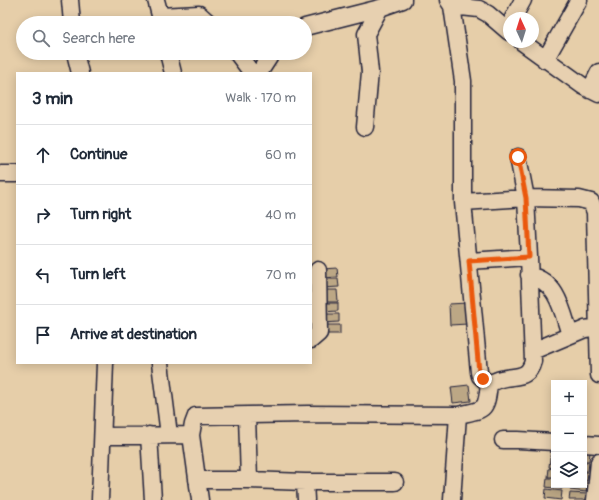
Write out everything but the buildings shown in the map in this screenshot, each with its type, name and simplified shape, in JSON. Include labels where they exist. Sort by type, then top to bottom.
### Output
[{"type":"street","points":[[70,0],[71,16]]},
{"type":"street","points":[[156,0],[160,16]]},
{"type":"street","points":[[312,25],[380,8],[403,0]]},
{"type":"street","points":[[517,12],[523,0]]},
{"type":"street","points":[[545,60],[579,0]]},
{"type":"street","points":[[489,384],[480,376],[479,372],[463,202],[463,81],[450,3],[479,9],[503,23]]},
{"type":"street","points":[[365,127],[370,72],[366,34],[380,8]]},
{"type":"street","points":[[184,16],[199,14],[201,16]]},
{"type":"street","points":[[530,48],[583,86],[594,92],[599,72]]},
{"type":"street","points":[[77,60],[80,72]]},
{"type":"street","points":[[170,60],[173,72]]},
{"type":"street","points":[[242,60],[251,72]]},
{"type":"street","points":[[260,72],[267,60]]},
{"type":"street","points":[[489,384],[499,379],[525,374],[531,366],[533,351],[526,198],[518,157]]},
{"type":"street","points":[[0,174],[16,174]]},
{"type":"street","points":[[463,202],[526,198],[579,198],[591,202],[595,212],[598,275],[599,375]]},
{"type":"street","points":[[469,261],[529,257]]},
{"type":"street","points":[[312,339],[319,333],[318,270]]},
{"type":"street","points":[[529,274],[542,279],[554,291],[570,335]]},
{"type":"street","points":[[533,351],[585,329],[598,327]]},
{"type":"street","points":[[100,500],[105,364]]},
{"type":"street","points":[[160,364],[169,434]]},
{"type":"street","points":[[200,500],[191,435],[196,416],[308,414],[458,415],[478,411],[485,406],[487,402],[489,384]]},
{"type":"street","points":[[452,500],[458,415]]},
{"type":"street","points":[[247,416],[249,480]]},
{"type":"street","points":[[103,436],[169,434],[191,435]]},
{"type":"street","points":[[149,435],[153,500]]},
{"type":"street","points":[[503,440],[551,442]]},
{"type":"street","points":[[587,444],[599,445]]},
{"type":"street","points":[[595,500],[599,462]]},
{"type":"street","points":[[197,480],[395,482]]},
{"type":"street","points":[[306,482],[306,500]]},
{"type":"route","points":[[483,379],[479,374],[469,261],[529,257],[526,198],[518,157]]}]
